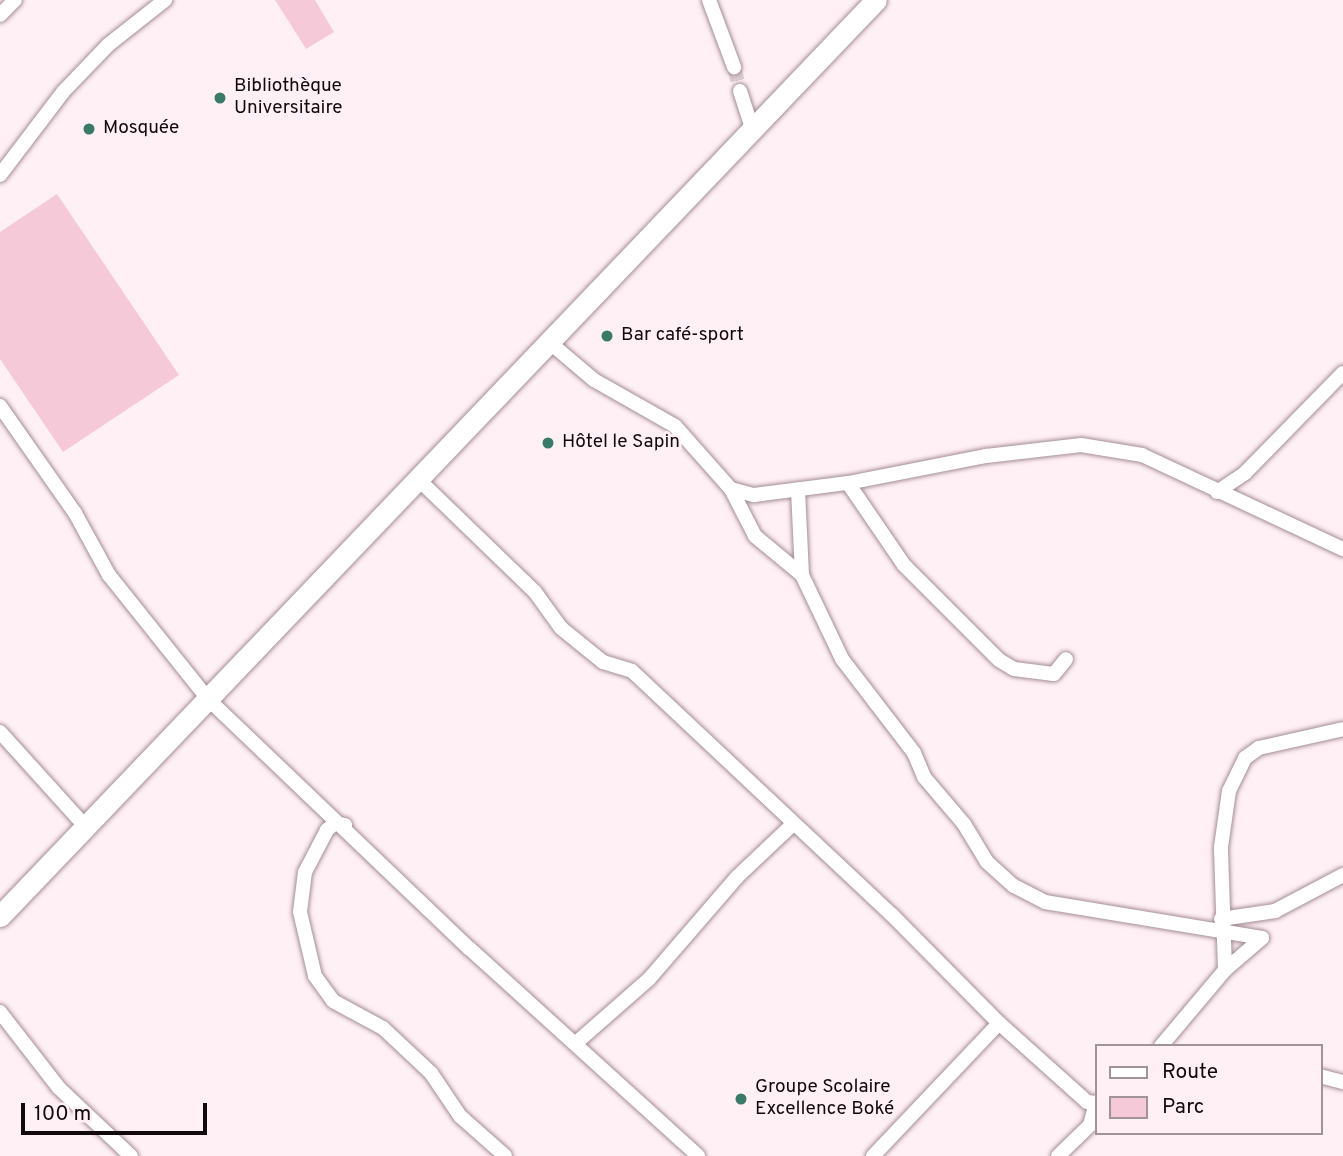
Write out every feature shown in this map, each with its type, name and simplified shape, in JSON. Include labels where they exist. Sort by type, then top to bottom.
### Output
[{"type":"highway","points":[[0,916],[876,0]]},
{"type":"street","points":[[0,15],[15,0]]},
{"type":"street","points":[[709,0],[716,27],[734,67]]},
{"type":"street","points":[[716,27],[722,0]]},
{"type":"street","points":[[0,176],[63,93],[108,45],[139,25],[159,2]]},
{"type":"street","points":[[740,91],[752,128]]},
{"type":"street","points":[[548,341],[594,380],[675,426],[731,489],[755,536],[802,575]]},
{"type":"street","points":[[1217,492],[1245,473],[1343,373]]},
{"type":"street","points":[[0,407],[75,513],[109,575],[208,699],[345,825],[469,948],[698,1156]]},
{"type":"street","points":[[731,489],[754,495],[798,490],[986,456],[1082,445],[1142,455],[1343,548]]},
{"type":"street","points":[[416,478],[535,593],[561,628],[603,662],[632,671],[892,915],[999,1023],[1087,1102],[1094,1103]]},
{"type":"street","points":[[848,483],[904,565],[999,660],[1014,669],[1054,674],[1066,659]]},
{"type":"street","points":[[798,490],[802,575],[842,659],[914,753],[933,790],[1003,877],[1045,902],[1221,924],[1262,938],[1225,970],[1163,1044]]},
{"type":"street","points":[[1225,970],[1221,924],[1221,847],[1227,803],[1245,758],[1277,742],[1343,729]]},
{"type":"street","points":[[0,732],[85,826]]},
{"type":"street","points":[[345,825],[335,823],[327,830],[305,872],[300,912],[315,975],[333,1001],[383,1028],[430,1073],[460,1116],[505,1156]]},
{"type":"street","points":[[576,1043],[649,979],[737,877],[793,824]]},
{"type":"street","points":[[1221,924],[1275,911],[1343,875]]},
{"type":"street","points":[[0,1012],[59,1087],[131,1156]]},
{"type":"street","points":[[873,1156],[999,1023]]},
{"type":"street","points":[[1322,1077],[1343,1082]]},
{"type":"street","points":[[1058,1156],[1090,1125],[1094,1110]]},
{"type":"green space","points":[[275,0],[315,0],[334,32],[306,49]]},
{"type":"green space","points":[[57,194],[179,375],[63,452],[0,359],[0,232]]},
{"type":"tunnel","points":[[734,67],[740,91]]},
{"type":"place","name":"Bibliothèque Universitaire","points":[[220,98]]},
{"type":"place","name":"Mosquée","points":[[89,129]]},
{"type":"place","name":"Bar café-sport","points":[[607,336]]},
{"type":"place","name":"Hôtel le Sapin","points":[[548,443]]},
{"type":"place","name":"Groupe Scolaire Excellence Boké","points":[[741,1099]]}]
